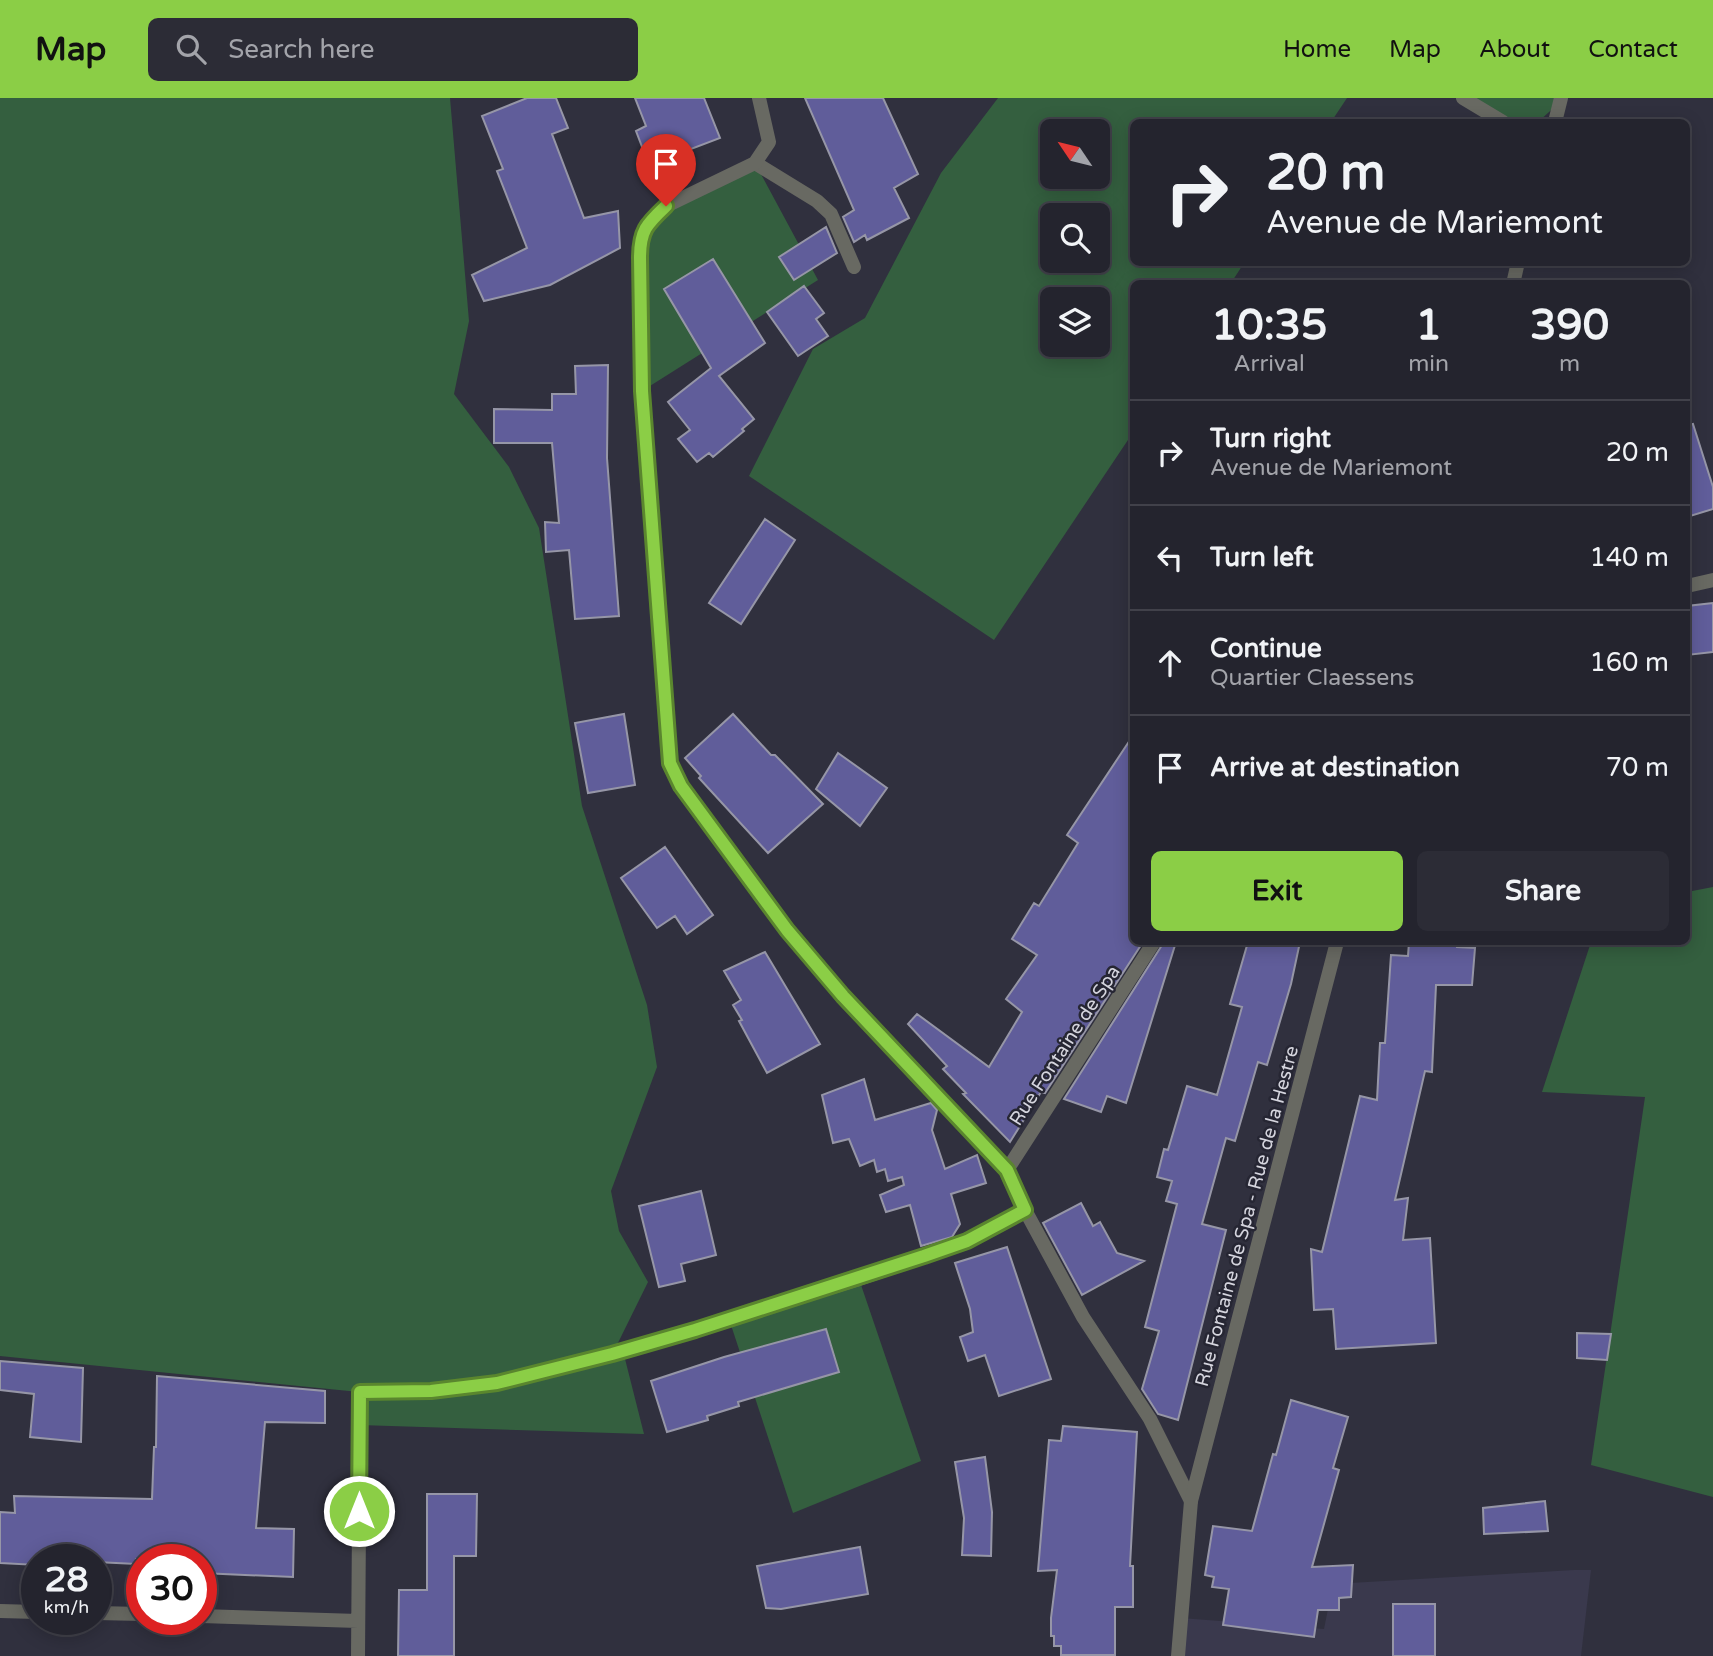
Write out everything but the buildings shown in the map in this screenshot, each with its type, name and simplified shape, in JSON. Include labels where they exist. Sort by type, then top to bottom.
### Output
[{"type":"street","points":[[759,98],[769,142],[755,163],[666,206],[646,225],[640,240],[642,391],[670,763],[681,786],[787,930],[843,996],[1007,1170],[1025,1210],[1083,1317],[1150,1419],[1191,1501]]},
{"type":"street","points":[[1463,98],[1498,119]]},
{"type":"street","points":[[1556,119],[1561,98]]},
{"type":"street","points":[[755,163],[817,201],[831,214],[854,267]]},
{"type":"street","points":[[1690,585],[1713,580]]},
{"type":"street","name":"Rue Fontaine de Spa","points":[[1007,1170],[1152,945]]},
{"type":"street","name":"Rue Fontaine de Spa - Rue de la Hestre","points":[[1178,1656],[1191,1501],[1336,945]]},
{"type":"street","points":[[358,1656],[360,1392],[431,1391],[497,1383],[612,1354],[859,1279],[955,1246],[1025,1210]]},
{"type":"street","points":[[0,1611],[21,1612]]},
{"type":"street","points":[[217,1616],[358,1620]]},
{"type":"shaded area","points":[[1591,1570],[1581,1656],[1178,1656],[1181,1618],[1324,1629],[1333,1584]]},
{"type":"green space","points":[[0,98],[450,98],[469,321],[454,394],[509,467],[539,528],[582,806],[647,1005],[657,1067],[611,1191],[619,1231],[648,1282],[613,1353],[623,1351],[644,1434],[359,1425],[359,1392],[0,1356]]},
{"type":"green space","points":[[998,98],[1347,98],[1333,119],[1130,119],[1130,266],[1242,266],[1233,280],[1130,280],[1130,437],[994,640],[749,476],[813,349],[865,318],[941,173]]},
{"type":"green space","points":[[1463,98],[1561,98],[1541,119],[1498,119]]},
{"type":"green space","points":[[755,163],[818,280],[642,391],[646,225]]},
{"type":"green space","points":[[1713,887],[1713,1497],[1591,1465],[1645,1097],[1542,1092],[1590,945],[1690,945],[1690,891]]},
{"type":"green space","points":[[859,1279],[921,1461],[793,1513],[729,1319]]},
{"type":"route","points":[[359,1511],[360,1392],[431,1391],[497,1383],[612,1354],[859,1279],[967,1241],[1025,1210],[1007,1170],[843,996],[787,930],[681,786],[670,763],[642,391],[640,258],[640,240],[646,225],[666,206]]}]
